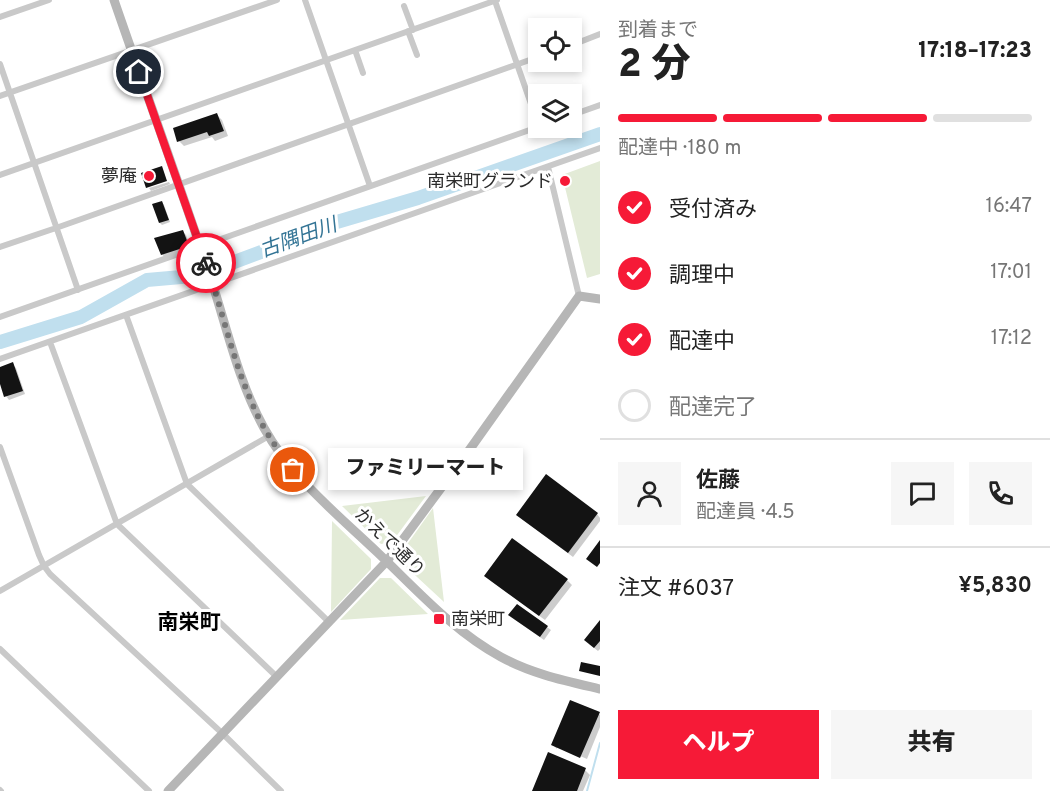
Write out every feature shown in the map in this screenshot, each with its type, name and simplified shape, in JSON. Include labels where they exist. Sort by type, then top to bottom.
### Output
[{"type":"street","points":[[0,17],[49,0]]},
{"type":"street","name":"かえで通り","points":[[114,0],[201,248],[251,403],[269,436],[293,470],[309,487],[457,627],[489,650],[530,670],[600,689]]},
{"type":"street","points":[[0,96],[277,0]]},
{"type":"street","points":[[305,0],[370,186]]},
{"type":"street","points":[[0,175],[496,0],[528,95]]},
{"type":"street","points":[[404,6],[417,55]]},
{"type":"street","points":[[582,41],[600,34]]},
{"type":"street","points":[[355,50],[363,73]]},
{"type":"street","points":[[0,247],[528,61]]},
{"type":"street","points":[[0,64],[78,290]]},
{"type":"street","points":[[582,111],[600,105]]},
{"type":"street","points":[[0,317],[201,248],[528,129]]},
{"type":"street","points":[[0,359],[212,282],[600,148]]},
{"type":"street","points":[[168,791],[387,561],[579,296],[548,167]]},
{"type":"street","points":[[579,296],[600,299]]},
{"type":"street","points":[[126,315],[187,484],[329,622]]},
{"type":"street","points":[[50,342],[117,524],[277,677]]},
{"type":"street","points":[[0,591],[269,436]]},
{"type":"street","points":[[0,447],[44,566],[281,791]]},
{"type":"street","points":[[0,649],[149,791]]},
{"type":"green space","points":[[600,161],[600,274],[587,278],[562,175]]},
{"type":"green space","points":[[426,496],[392,542],[381,544],[342,506]]},
{"type":"green space","points":[[433,508],[444,602],[403,564],[401,553]]},
{"type":"green space","points":[[332,521],[371,559],[371,569],[331,612]]},
{"type":"green space","points":[[380,578],[391,578],[428,614],[340,620]]},
{"type":"building","points":[[217,113],[224,131],[209,136],[207,132],[177,142],[173,128]]},
{"type":"building","points":[[162,166],[167,181],[146,188],[141,173]]},
{"type":"building","points":[[162,201],[169,220],[159,223],[152,204]]},
{"type":"building","points":[[183,230],[189,246],[161,255],[154,238]]},
{"type":"building","points":[[13,362],[23,391],[4,397],[0,384],[0,367]]},
{"type":"building","points":[[546,474],[598,513],[568,553],[516,515]]},
{"type":"building","points":[[512,538],[568,579],[539,616],[484,576]]},
{"type":"building","points":[[600,540],[600,563],[597,567],[586,559]]},
{"type":"building","points":[[517,604],[548,626],[540,637],[508,615]]},
{"type":"building","points":[[600,620],[600,641],[594,648],[584,640]]},
{"type":"building","points":[[581,662],[600,666],[600,676],[579,671]]},
{"type":"building","points":[[570,700],[600,712],[580,758],[551,745]]},
{"type":"building","points":[[548,752],[586,768],[577,791],[532,791]]},
{"type":"waterway","name":"古隅田川","points":[[0,342],[81,317],[147,280],[204,275],[303,232],[418,198],[600,134]]},
{"type":"waterway","points":[[587,791],[600,743]]},
{"type":"way so far","points":[[206,263],[251,403],[269,436],[293,470]]},
{"type":"place","name":"夢庵","points":[[149,176]]},
{"type":"place","name":"南栄町グランド","points":[[565,181]]},
{"type":"place","name":"ファミリーマート","points":[[293,470]]},
{"type":"place","name":"南栄町","points":[[439,619]]},
{"type":"district","name":"南栄町","points":[[189,622]]},
{"type":"route","points":[[139,72],[206,263]]}]
